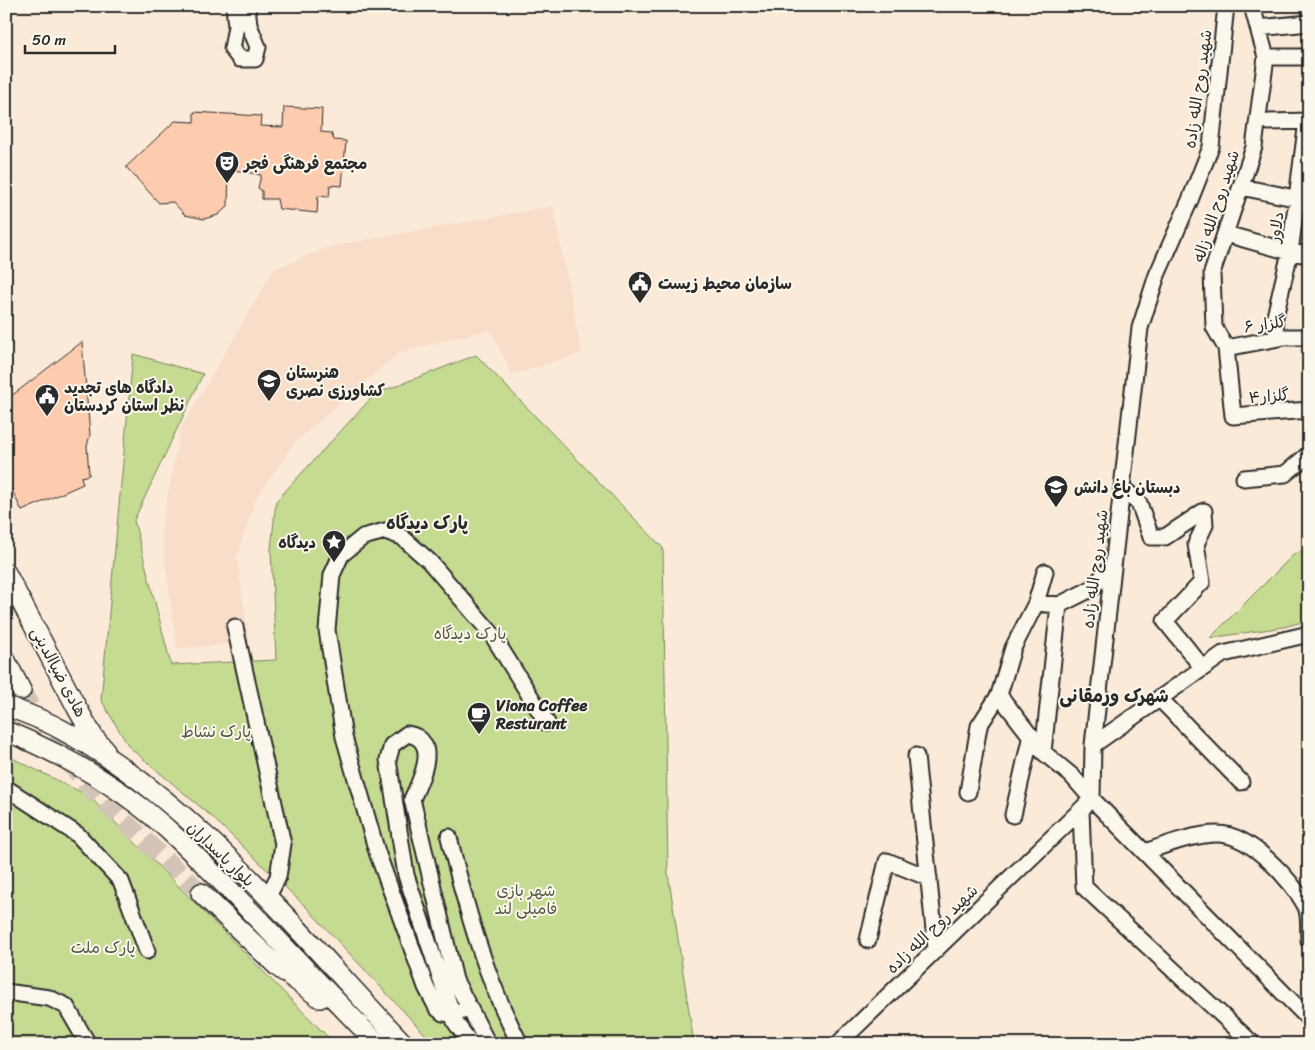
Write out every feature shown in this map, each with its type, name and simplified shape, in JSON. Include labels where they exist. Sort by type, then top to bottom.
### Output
[{"type":"main road","name":"هادی ضیاالدینی","points":[[6,572],[94,738],[120,766]]},
{"type":"main road","points":[[6,662],[21,690]]},
{"type":"main road","name":"بلوار پاسداران","points":[[6,706],[62,729],[120,766],[175,810],[267,898],[404,1044]]},
{"type":"main road","name":"بلوار پاسداران","points":[[6,731],[53,752],[94,776],[164,826],[378,1044]]},
{"type":"main road","points":[[202,893],[278,968],[360,1026]]},
{"type":"street","points":[[234,6],[236,26],[232,49],[240,59],[255,59],[258,47],[249,25],[247,6]]},
{"type":"street","name":"شهید روح الله زاده","points":[[839,1043],[1092,799],[1092,745],[1140,328],[1157,276],[1211,147],[1226,6]]},
{"type":"street","name":"شهید روح الله زاله","points":[[1233,416],[1226,348],[1214,327],[1212,273],[1254,147],[1266,57],[1252,6]]},
{"type":"street","points":[[1258,28],[1309,23]]},
{"type":"street","points":[[1266,57],[1309,57]]},
{"type":"street","points":[[1269,122],[1308,121]]},
{"type":"street","name":"دلاور","points":[[1278,338],[1274,321],[1303,200],[1308,121]]},
{"type":"street","points":[[1241,187],[1303,200]]},
{"type":"street","points":[[1226,234],[1290,252],[1309,254]]},
{"type":"street","name":"گلزار ۶","points":[[1226,348],[1278,338],[1309,337]]},
{"type":"street","name":"گلزار۴","points":[[1233,416],[1309,410]]},
{"type":"street","points":[[1244,478],[1284,474],[1309,454]]},
{"type":"street","points":[[1122,487],[1139,503],[1151,537],[1165,537],[1204,511],[1205,525],[1196,544],[1202,582],[1165,621],[1202,667]]},
{"type":"street","points":[[470,1009],[452,1014],[443,1013],[437,1008],[426,986],[377,852],[344,737],[327,630],[332,575],[341,555],[363,537],[384,531],[402,537],[429,561],[491,633],[547,723]]},
{"type":"street","points":[[1036,603],[1059,605],[1091,589],[1113,565]]},
{"type":"street","points":[[968,792],[979,726],[999,695],[1013,648],[1036,603],[1045,572]]},
{"type":"street","points":[[1043,752],[1059,605]]},
{"type":"street","points":[[235,627],[283,844],[278,877],[267,898]]},
{"type":"street","points":[[1092,745],[1223,654],[1309,634]]},
{"type":"street","points":[[999,695],[1043,752],[1072,776],[1092,799],[1309,1019]]},
{"type":"street","points":[[1159,698],[1241,782]]},
{"type":"street","points":[[471,1044],[455,1022],[452,1014],[404,865],[388,760],[392,745],[407,734],[417,736],[424,742],[426,756],[422,777],[412,799],[455,980],[488,1044]]},
{"type":"street","points":[[1013,815],[1030,735]]},
{"type":"street","points":[[916,756],[936,949]]},
{"type":"street","points":[[6,788],[78,835],[121,881],[147,951]]},
{"type":"street","points":[[1081,810],[1084,887],[1253,1044]]},
{"type":"street","points":[[1145,852],[1177,841],[1220,834],[1253,846],[1281,872],[1307,908],[1309,941]]},
{"type":"street","points":[[449,837],[461,886],[487,970],[520,1044]]},
{"type":"street","points":[[868,940],[887,861],[929,878]]},
{"type":"street","points":[[6,992],[49,998],[66,1006],[88,1044]]},
{"type":"shaded area","name":"هنرستان کشاورزی نصری","points":[[553,206],[582,353],[512,375],[490,329],[399,353],[295,442],[255,500],[237,557],[249,642],[177,649],[161,531],[180,430],[274,269],[332,246]]},
{"type":"green space","name":"پارک دیدگاه","points":[[133,354],[203,374],[134,520],[171,665],[276,660],[271,549],[276,501],[375,394],[476,355],[663,548],[668,873],[694,1044],[434,1044],[306,907],[211,816],[129,747],[101,700]]},
{"type":"green space","points":[[1309,548],[1309,620],[1284,627],[1210,638],[1293,555]]},
{"type":"green space","name":"پارک ملت","points":[[6,755],[89,796],[335,1044],[6,1044]]},
{"type":"building","points":[[284,107],[322,109],[321,132],[331,133],[334,140],[346,141],[342,186],[330,185],[329,197],[318,196],[317,213],[279,209],[277,199],[262,199],[262,191],[258,188],[261,175],[229,169],[228,206],[218,215],[204,219],[185,215],[173,202],[159,203],[126,167],[175,121],[194,122],[194,112],[261,116],[260,126],[283,127]]},
{"type":"building","name":"دادگاه های تجدید نظر استان کردستان","points":[[82,342],[90,435],[87,446],[89,475],[81,477],[83,484],[22,511],[6,478],[6,400]]},
{"type":"tunnel","points":[[21,690],[63,755],[94,793],[201,893]]},
{"type":"place","name":"مجتمع فرهنگی فجر","points":[[227,184]]},
{"type":"place","name":"سازمان محیط زیست","points":[[640,304]]},
{"type":"place","name":"هنرستان کشاورزی نصری","points":[[269,402]]},
{"type":"place","name":"دادگاه های تجدید نظر استان کردستان","points":[[47,417]]},
{"type":"place","name":"دبستان باغ دانش","points":[[1056,508]]},
{"type":"place","name":"دیدگاه","points":[[334,563]]},
{"type":"place","name":"Viona Coffee Resturant","points":[[479,735]]},
{"type":"district","name":"پارک دیدگاه","points":[[427,523]]},
{"type":"district","name":"شهرک ورمقانی","points":[[1114,696]]},
{"type":"park label","name":"پارک نشاط","points":[[216,731]]},
{"type":"park label","name":"شهر بازی فامیلی لند","points":[[526,899]]}]
